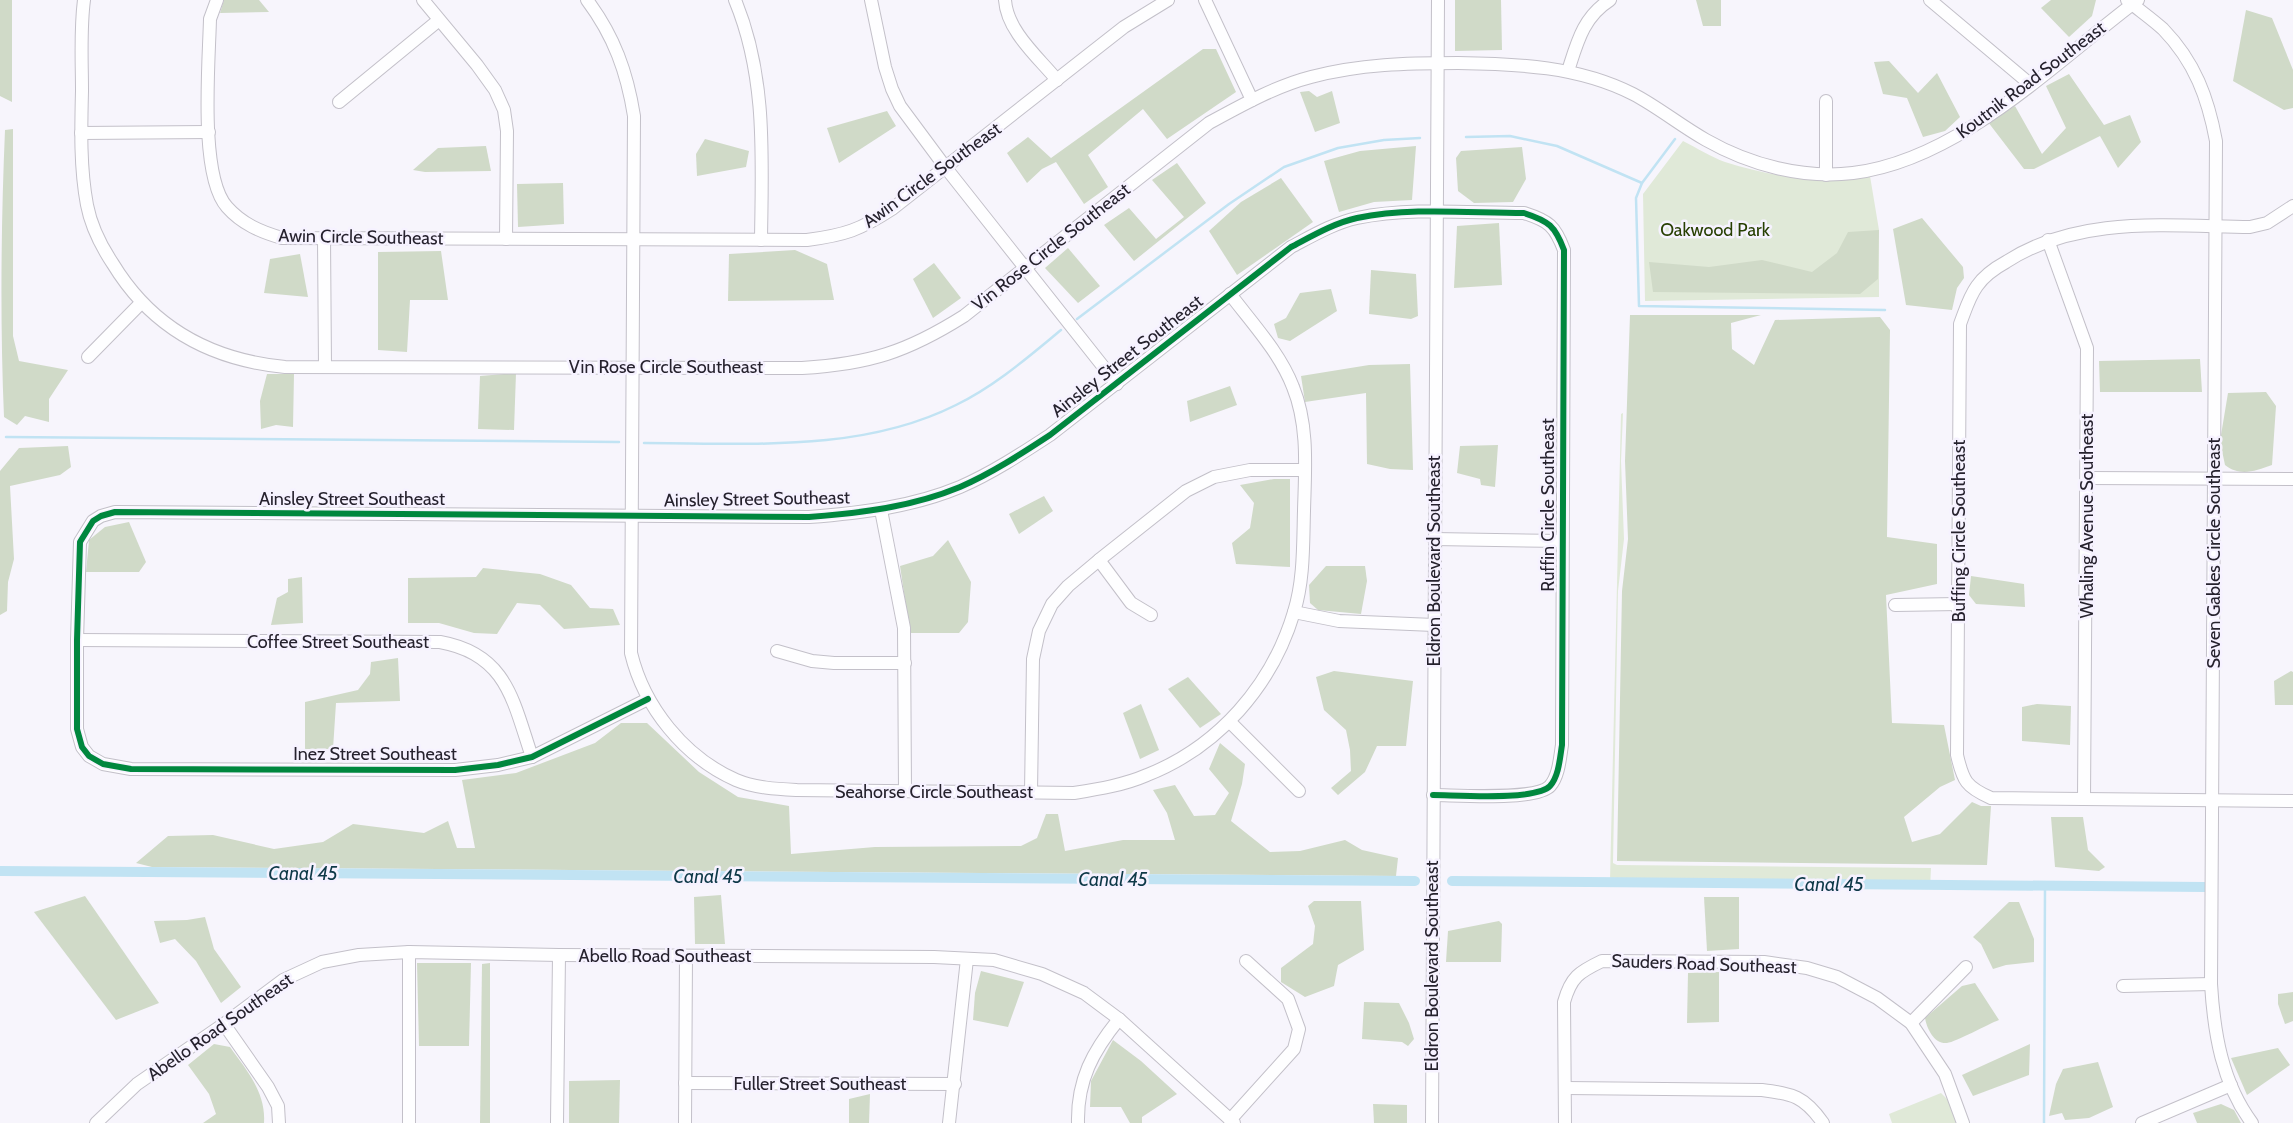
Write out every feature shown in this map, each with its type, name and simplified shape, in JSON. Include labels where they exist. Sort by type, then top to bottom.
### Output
[{"type":"street","name":"Vin Rose Circle Southeast","points":[[84,0],[82,173],[87,207],[100,244],[122,279],[141,302],[168,326],[198,344],[233,358],[261,365],[325,367],[633,366],[802,368],[847,365],[889,354],[931,337],[964,316],[1025,266],[1209,123],[1252,100],[1309,77],[1327,73],[1373,64],[1438,63]]},
{"type":"street","name":"Awin Circle Southeast","points":[[217,0],[210,19],[210,163],[216,189],[226,206],[244,222],[262,232],[282,238],[762,240],[807,240],[840,236],[864,228],[946,168],[1124,27],[1168,0]]},
{"type":"street","points":[[423,0],[495,90],[504,110],[506,131],[506,239]]},
{"type":"street","points":[[587,0],[604,22],[619,53],[629,87],[634,116],[633,239]]},
{"type":"street","points":[[735,0],[745,25],[759,89],[762,116],[762,240]]},
{"type":"street","points":[[871,0],[892,89],[900,106],[946,168],[1117,384]]},
{"type":"street","points":[[1005,0],[1012,25],[1057,80]]},
{"type":"street","points":[[1205,0],[1252,100]]},
{"type":"street","name":"Eldron Boulevard Southeast","points":[[1432,1123],[1438,0]]},
{"type":"street","points":[[1568,71],[1581,32],[1588,19],[1598,7],[1610,0]]},
{"type":"street","points":[[1930,0],[2030,84]]},
{"type":"street","name":"Koutnik Road Southeast","points":[[1438,63],[1514,64],[1568,71],[1595,78],[1633,94],[1706,140],[1742,158],[1775,168],[1826,175],[1854,173],[1885,166],[1920,154],[1951,140],[2030,84],[2133,1]]},
{"type":"street","name":"Seven Gables Circle Southeast","points":[[2133,1],[2163,30],[2193,68],[2209,105],[2216,142],[2217,227],[2211,984],[2216,1040],[2231,1085],[2252,1123]]},
{"type":"street","points":[[339,102],[439,20]]},
{"type":"street","points":[[1826,101],[1826,175]]},
{"type":"street","points":[[81,132],[209,132]]},
{"type":"street","name":"Buffing Circle Southeast","points":[[2293,206],[2282,215],[2250,227],[2117,227],[2091,230],[2048,240],[1992,271],[1978,285],[1968,302],[1960,324],[1957,755],[1962,776],[1972,790],[1991,798],[2212,802],[2293,801]]},
{"type":"street","name":"Ainsley Street Southeast","points":[[77,640],[79,552],[86,530],[102,516],[115,512],[809,517],[881,510],[960,486],[1010,462],[1050,435],[1291,247],[1328,228],[1355,218],[1395,213],[1436,213]]},
{"type":"street","name":"Ruffin Circle Southeast","points":[[1433,794],[1522,795],[1539,792],[1550,785],[1558,768],[1562,745],[1564,250],[1557,231],[1544,220],[1524,213],[1436,213]]},
{"type":"street","points":[[324,238],[325,367]]},
{"type":"street","name":"Seahorse Circle Southeast","points":[[633,239],[631,653],[636,675],[648,699],[674,734],[696,756],[736,780],[766,788],[1074,793],[1114,786],[1147,776],[1176,762],[1205,743],[1230,722],[1267,674],[1294,612],[1302,575],[1305,470],[1301,416],[1293,387],[1274,353],[1230,294]]},
{"type":"street","name":"Whaling Avenue Southeast","points":[[2048,240],[2087,348],[2088,478],[2084,799]]},
{"type":"street","points":[[88,357],[141,302]]},
{"type":"street","points":[[1032,792],[1033,659],[1039,631],[1052,604],[1068,586],[1099,560],[1186,492],[1214,476],[1250,470],[1305,470]]},
{"type":"street","points":[[2088,478],[2293,479]]},
{"type":"street","points":[[881,510],[904,628],[905,791]]},
{"type":"street","points":[[1434,539],[1562,541]]},
{"type":"street","points":[[1099,560],[1131,603],[1151,615]]},
{"type":"street","points":[[1895,605],[1958,604]]},
{"type":"street","points":[[1294,612],[1339,621],[1434,625]]},
{"type":"street","name":"Inez Street Southeast","points":[[77,640],[77,729],[82,747],[89,756],[104,764],[131,769],[435,770],[498,766],[532,757],[648,699]]},
{"type":"street","name":"Coffee Street Southeast","points":[[77,640],[440,642],[461,646],[481,656],[498,672],[510,694],[532,757]]},
{"type":"street","points":[[776,651],[812,661],[834,663],[905,663]]},
{"type":"street","points":[[1230,722],[1299,791]]},
{"type":"street","points":[[409,952],[409,1123]]},
{"type":"street","name":"Abello Road Southeast","points":[[96,1123],[138,1084],[224,1024],[282,980],[322,962],[359,955],[409,952],[967,958],[994,960],[1042,974],[1084,993],[1119,1019],[1232,1121]]},
{"type":"street","points":[[557,1123],[559,955]]},
{"type":"street","points":[[685,1123],[686,956]]},
{"type":"street","points":[[949,1123],[955,1084],[967,958]]},
{"type":"street","points":[[1232,1121],[1294,1049],[1300,1028],[1288,999],[1246,961]]},
{"type":"street","name":"Sauders Road Southeast","points":[[1566,1088],[1564,1002],[1568,985],[1581,971],[1602,961],[1764,962],[1807,968],[1837,977],[1877,998],[1911,1023],[1945,1074],[1963,1123]]},
{"type":"street","points":[[1911,1023],[1966,967]]},
{"type":"street","points":[[2123,986],[2211,984]]},
{"type":"street","points":[[1078,1123],[1083,1075],[1100,1042],[1119,1019]]},
{"type":"street","points":[[224,1024],[268,1087],[278,1106],[278,1123]]},
{"type":"street","name":"Fuller Street Southeast","points":[[685,1083],[955,1084]]},
{"type":"street","points":[[2142,1123],[2231,1085]]},
{"type":"street","points":[[1565,1123],[1566,1088],[1762,1090],[1793,1094],[1816,1112],[1823,1123]]},
{"type":"green space","points":[[0,0],[12,0],[12,102],[0,96]]},
{"type":"green space","points":[[224,0],[259,0],[269,12],[220,13]]},
{"type":"green space","points":[[1455,0],[1501,0],[1502,50],[1455,51]]},
{"type":"green space","points":[[1696,0],[1721,0],[1721,26],[1703,26]]},
{"type":"green space","points":[[2051,0],[2096,0],[2092,16],[2069,37],[2041,8]]},
{"type":"green space","points":[[2246,10],[2272,18],[2293,70],[2293,108],[2284,110],[2233,81]]},
{"type":"green space","points":[[1203,49],[1216,49],[1236,92],[1167,139],[1143,109],[1088,155],[1108,187],[1084,204],[1056,162],[1042,169],[1027,183],[1007,153],[1028,137],[1051,158]]},
{"type":"green space","points":[[1889,61],[1918,93],[1937,73],[1960,117],[1945,131],[1923,137],[1907,98],[1883,94],[1874,62]]},
{"type":"green space","points":[[2069,74],[2104,125],[2130,115],[2141,142],[2118,168],[2100,136],[2034,169],[2024,169],[1988,122],[2015,106],[2042,154],[2066,128],[2046,86]]},
{"type":"green space","points":[[1309,91],[1317,97],[1332,91],[1340,123],[1315,132],[1300,92]]},
{"type":"green space","points":[[887,111],[896,126],[839,163],[827,128]]},
{"type":"green space","points":[[13,129],[13,336],[19,361],[68,370],[49,399],[49,422],[25,416],[17,425],[4,417],[2,345],[5,130]]},
{"type":"green space","points":[[705,139],[749,151],[746,167],[697,176],[696,154]]},
{"type":"green space","name":"Oakwood Park","points":[[1683,141],[1725,162],[1760,172],[1816,180],[1852,179],[1870,176],[1879,230],[1879,297],[1645,301],[1643,194]]},
{"type":"green space","points":[[486,146],[491,171],[425,172],[413,170],[438,148]]},
{"type":"green space","points":[[1416,146],[1412,200],[1374,202],[1339,212],[1324,161],[1360,151]]},
{"type":"green space","points":[[1522,147],[1526,179],[1513,202],[1474,203],[1458,191],[1456,158],[1461,151]]},
{"type":"green space","points":[[1177,163],[1206,203],[1134,261],[1104,225],[1129,208],[1156,239],[1184,217],[1152,180]]},
{"type":"green space","points":[[1281,178],[1313,222],[1237,275],[1209,231],[1241,202]]},
{"type":"green space","points":[[563,183],[564,224],[518,227],[517,184]]},
{"type":"green space","points":[[1922,218],[1963,267],[1964,278],[1957,288],[1952,310],[1906,305],[1893,229]]},
{"type":"green space","points":[[1499,223],[1502,285],[1454,288],[1457,226]]},
{"type":"green space","points":[[1879,230],[1878,279],[1860,294],[1653,292],[1649,262],[1709,267],[1762,260],[1812,272],[1837,253],[1848,232]]},
{"type":"green space","points":[[1068,248],[1100,286],[1078,303],[1045,268]]},
{"type":"green space","points":[[795,250],[827,264],[834,300],[728,301],[729,254]]},
{"type":"green space","points":[[441,251],[448,300],[410,300],[407,352],[378,350],[378,252]]},
{"type":"green space","points":[[300,254],[308,297],[264,293],[270,259]]},
{"type":"green space","points":[[934,263],[961,298],[933,318],[913,279]]},
{"type":"green space","points":[[1371,270],[1416,274],[1418,316],[1411,319],[1369,314]]},
{"type":"green space","points":[[1331,289],[1337,311],[1290,341],[1278,338],[1274,324],[1286,318],[1300,293]]},
{"type":"green space","points":[[1630,315],[1761,315],[1731,323],[1732,349],[1754,365],[1775,320],[1880,317],[1890,330],[1887,537],[1937,544],[1937,584],[1886,595],[1892,723],[1944,725],[1955,780],[1940,787],[1904,817],[1912,842],[1940,834],[1972,802],[1981,806],[1991,806],[1987,865],[1617,861],[1622,591],[1628,539],[1625,461]]},
{"type":"green space","points":[[2200,359],[2202,392],[2100,392],[2099,361]]},
{"type":"green space","points":[[1410,364],[1413,470],[1390,469],[1367,464],[1366,393],[1305,402],[1301,376],[1369,365]]},
{"type":"green space","points":[[516,373],[514,430],[478,429],[480,376]]},
{"type":"green space","points":[[267,374],[294,374],[293,427],[276,425],[261,429],[260,401]]},
{"type":"green space","points":[[1230,386],[1237,405],[1190,422],[1187,401]]},
{"type":"green space","points":[[2266,392],[2276,406],[2272,465],[2248,472],[2231,469],[2225,465],[2220,441],[2228,393]]},
{"type":"green space","points":[[1623,413],[1621,461],[1624,539],[1618,591],[1613,863],[1617,865],[1931,868],[1930,889],[1610,881],[1621,414]]},
{"type":"green space","points":[[1498,445],[1495,487],[1481,485],[1480,479],[1457,473],[1460,446]]},
{"type":"green space","points":[[68,446],[71,467],[60,475],[10,486],[14,559],[8,582],[7,611],[0,615],[0,471],[19,448]]},
{"type":"green space","points":[[1274,479],[1290,479],[1290,567],[1236,564],[1232,543],[1250,528],[1254,503],[1240,485]]},
{"type":"green space","points":[[1044,496],[1053,511],[1019,534],[1009,514]]},
{"type":"green space","points":[[129,522],[146,562],[139,572],[86,572],[89,540],[105,527]]},
{"type":"green space","points":[[948,540],[971,582],[968,622],[959,633],[910,633],[900,566],[933,556]]},
{"type":"green space","points":[[1326,566],[1365,566],[1367,581],[1361,614],[1318,610],[1310,603],[1309,585]]},
{"type":"green space","points":[[483,568],[540,574],[571,585],[590,608],[613,609],[620,625],[564,629],[540,605],[517,603],[497,634],[474,633],[439,623],[408,623],[408,578],[476,577]]},
{"type":"green space","points":[[1971,576],[2024,584],[2025,607],[1976,604],[1969,595]]},
{"type":"green space","points":[[302,577],[303,623],[271,625],[277,598],[288,592],[288,579]]},
{"type":"green space","points":[[398,658],[400,701],[336,703],[333,749],[305,749],[305,702],[358,690],[370,674],[371,662]]},
{"type":"green space","points":[[1334,671],[1413,681],[1406,746],[1377,746],[1365,772],[1338,795],[1331,788],[1351,771],[1350,750],[1346,730],[1324,710],[1316,677]]},
{"type":"green space","points":[[2291,671],[2293,672],[2293,705],[2275,705],[2274,681]]},
{"type":"green space","points":[[1188,677],[1221,714],[1200,728],[1168,689]]},
{"type":"green space","points":[[1141,704],[1159,750],[1140,759],[1123,713]]},
{"type":"green space","points":[[2037,704],[2071,706],[2070,745],[2022,741],[2022,707]]},
{"type":"green space","points":[[621,723],[647,723],[699,772],[738,797],[789,806],[791,854],[875,847],[1021,846],[1037,838],[1046,814],[1058,814],[1065,851],[1123,840],[1175,840],[1167,813],[1153,790],[1175,785],[1194,816],[1215,815],[1229,793],[1209,769],[1220,743],[1245,764],[1242,784],[1231,821],[1270,852],[1300,851],[1345,840],[1362,850],[1398,858],[1396,876],[152,867],[136,863],[168,836],[213,835],[274,849],[323,842],[353,824],[424,833],[448,821],[457,848],[475,848],[462,780],[516,773],[595,743]]},
{"type":"green space","points":[[2051,817],[2083,817],[2088,850],[2105,867],[2099,871],[2055,867]]},
{"type":"green space","points":[[721,895],[725,944],[695,944],[694,897]]},
{"type":"green space","points":[[85,896],[159,1003],[116,1020],[34,912]]},
{"type":"green space","points":[[1704,897],[1739,897],[1739,949],[1707,951]]},
{"type":"green space","points":[[1314,901],[1361,901],[1364,950],[1338,965],[1334,986],[1305,997],[1281,982],[1281,968],[1313,944],[1315,926],[1308,906]]},
{"type":"green space","points":[[2009,902],[2019,902],[2034,939],[2034,962],[2006,965],[1993,969],[1981,944],[1973,937]]},
{"type":"green space","points":[[205,917],[214,949],[241,987],[221,1003],[196,961],[175,939],[160,943],[154,921],[187,920]]},
{"type":"green space","points":[[1499,921],[1502,924],[1501,962],[1446,962],[1448,931]]},
{"type":"green space","points":[[417,963],[471,963],[469,1046],[419,1046]]},
{"type":"green space","points":[[490,963],[490,1123],[480,1123],[482,964]]},
{"type":"green space","points":[[981,971],[1024,982],[1008,1027],[973,1020],[975,993]]},
{"type":"green space","points":[[1719,972],[1719,1022],[1687,1023],[1688,973]]},
{"type":"green space","points":[[1975,983],[1999,1020],[1951,1042],[1942,1043],[1938,1041],[1929,1031],[1925,1018],[1962,986]]},
{"type":"green space","points":[[2293,992],[2293,1021],[2285,1024],[2278,1004],[2278,994]]},
{"type":"green space","points":[[1364,1002],[1399,1003],[1409,1023],[1414,1039],[1408,1046],[1402,1042],[1362,1039]]},
{"type":"green space","points":[[1113,1040],[1141,1061],[1177,1094],[1142,1117],[1142,1123],[1130,1123],[1121,1107],[1090,1107],[1091,1081]]},
{"type":"green space","points":[[214,1044],[230,1047],[249,1073],[262,1101],[264,1123],[203,1123],[216,1114],[209,1094],[188,1065]]},
{"type":"green space","points":[[2030,1044],[2029,1075],[1973,1096],[1962,1075]]},
{"type":"green space","points":[[2278,1048],[2290,1065],[2247,1095],[2231,1058]]},
{"type":"green space","points":[[2098,1062],[2113,1107],[2089,1118],[2065,1120],[2062,1113],[2049,1116],[2056,1084],[2063,1069]]},
{"type":"green space","points":[[620,1080],[619,1123],[569,1123],[569,1081]]},
{"type":"green space","points":[[1941,1093],[1948,1100],[1956,1123],[1892,1123],[1889,1114]]},
{"type":"green space","points":[[870,1094],[869,1123],[849,1123],[849,1099]]},
{"type":"green space","points":[[1373,1104],[1407,1105],[1407,1123],[1374,1123]]},
{"type":"green space","points":[[2221,1104],[2234,1110],[2241,1123],[2197,1123],[2193,1113]]},
{"type":"waterway","points":[[1466,137],[1510,136],[1557,146],[1642,183]]},
{"type":"waterway","points":[[1077,319],[1229,204],[1284,167],[1338,148],[1384,140],[1420,138]]},
{"type":"waterway","points":[[1675,139],[1642,183],[1636,198],[1639,306],[1885,310]]},
{"type":"waterway","points":[[644,443],[763,444],[803,442],[843,438],[882,431],[920,420],[956,405],[1010,371],[1061,330]]},
{"type":"waterway","points":[[6,437],[619,442]]},
{"type":"waterway","name":"Canal 45","points":[[0,871],[1415,881]]},
{"type":"waterway","name":"Canal 45","points":[[1452,881],[2205,887]]},
{"type":"waterway","points":[[2044,1123],[2045,885]]},
{"type":"cycle path","points":[[648,699],[532,757],[498,765],[455,770],[131,769],[103,764],[89,756],[82,747],[77,729],[80,542],[93,521],[101,516],[115,512],[809,517],[867,511],[923,500],[972,482],[1050,435],[1291,247],[1323,230],[1357,218],[1398,213],[1440,211],[1524,213],[1540,219],[1550,226],[1557,235],[1564,250],[1562,745],[1560,761],[1553,782],[1542,791],[1513,795],[1433,795]]}]
